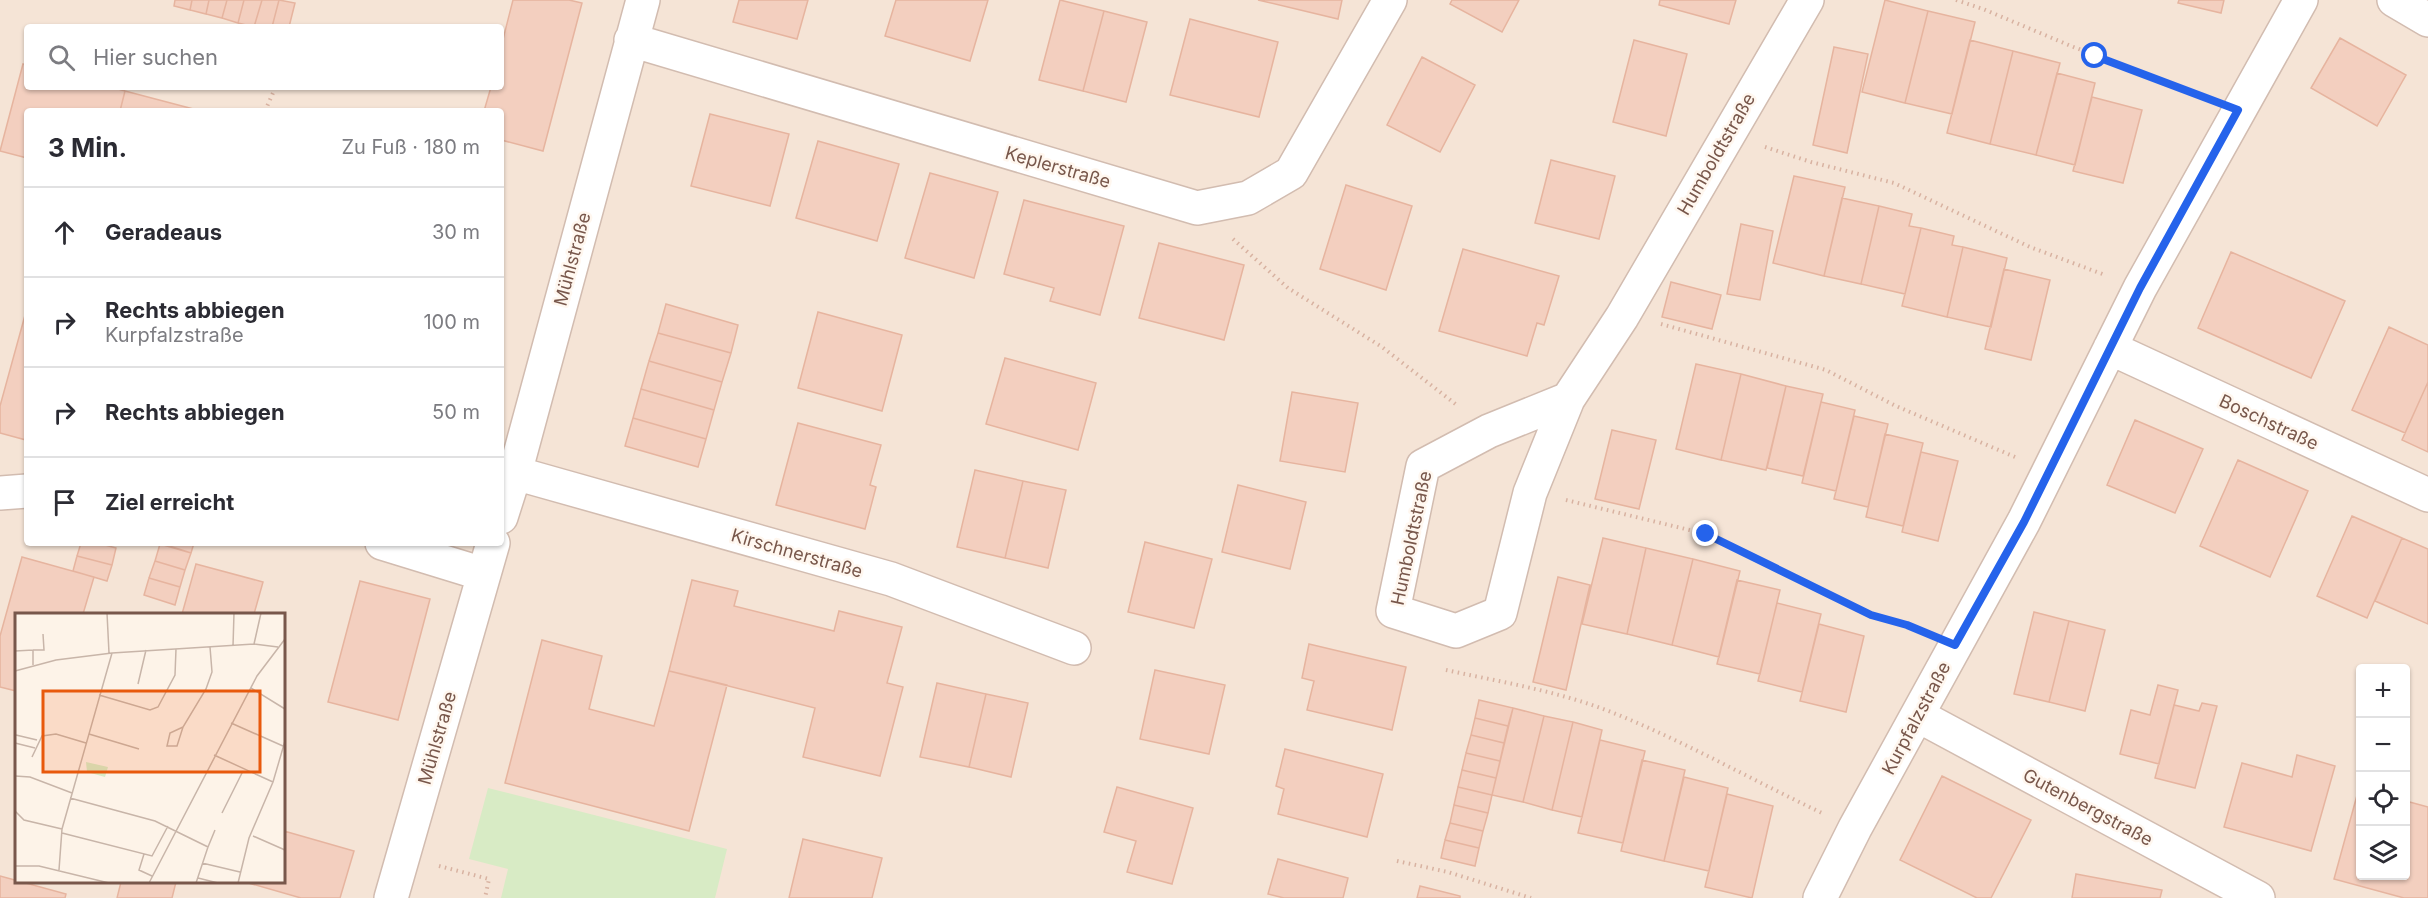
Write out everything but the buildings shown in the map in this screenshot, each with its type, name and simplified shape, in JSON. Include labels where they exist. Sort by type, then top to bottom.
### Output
[{"type":"street","name":"Mühlstraße","points":[[504,508],[643,0]]},
{"type":"street","name":"Keplerstraße","points":[[631,40],[1197,208],[1248,198],[1292,173],[1390,0]]},
{"type":"street","name":"Humboldtstraße","points":[[1568,399],[1489,431],[1423,466],[1393,611],[1456,631],[1500,613],[1530,493],[1568,399],[1622,316],[1807,0]]},
{"type":"street","name":"Kurpfalzstraße","points":[[1820,898],[1855,828],[1919,716],[1955,645],[2024,522],[2140,288],[2301,0]]},
{"type":"street","points":[[2394,0],[2428,20]]},
{"type":"street","name":"Boschstraße","points":[[2110,348],[2428,495]]},
{"type":"street","name":"Kirschnerstraße","points":[[515,473],[891,579],[1074,648]]},
{"type":"street","points":[[0,494],[24,491]]},
{"type":"street","points":[[392,546],[483,574]]},
{"type":"street","name":"Mühlstraße","points":[[392,898],[492,546]]},
{"type":"street","name":"Gutenbergstraße","points":[[1919,716],[2247,896]]},
{"type":"path","points":[[1956,0],[2238,110]]},
{"type":"path","points":[[267,108],[273,93]]},
{"type":"path","points":[[1796,157],[1894,183],[2030,247],[2140,288]]},
{"type":"path","points":[[1197,208],[1288,288],[1382,347],[1489,431]]},
{"type":"path","points":[[1677,327],[1826,370],[1896,406],[2049,471]]},
{"type":"path","points":[[1608,509],[1706,534],[1871,615],[1907,625],[1955,645]]},
{"type":"path","points":[[1446,670],[1518,685],[1610,712],[1688,746],[1855,828]]},
{"type":"path","points":[[403,856],[489,879],[484,898]]},
{"type":"path","points":[[1397,861],[1448,872],[1531,898]]},
{"type":"shaded area","points":[[0,0],[2428,0],[2428,898],[0,898]]},
{"type":"green space","points":[[488,788],[727,849],[715,898],[501,898],[508,869],[469,859]]},
{"type":"route","points":[[1706,534],[1871,615],[1907,625],[1955,645],[2024,522],[2140,288],[2238,110],[2095,56]]}]
